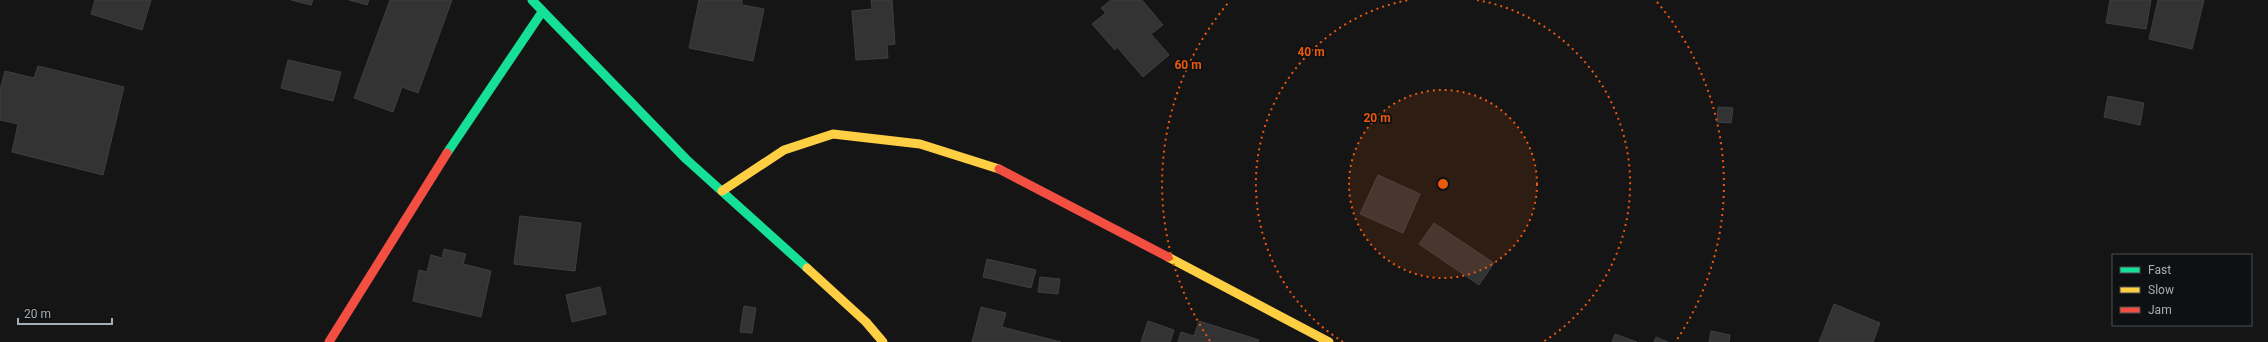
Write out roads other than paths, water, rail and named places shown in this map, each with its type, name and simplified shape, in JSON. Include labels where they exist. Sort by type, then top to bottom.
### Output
[{"type":"street","points":[[532,0],[686,159],[866,322],[883,342]]},
{"type":"street","points":[[330,342],[432,176],[542,12]]},
{"type":"street","points":[[722,191],[784,150],[833,134],[920,144],[992,166],[1329,342]]}]
